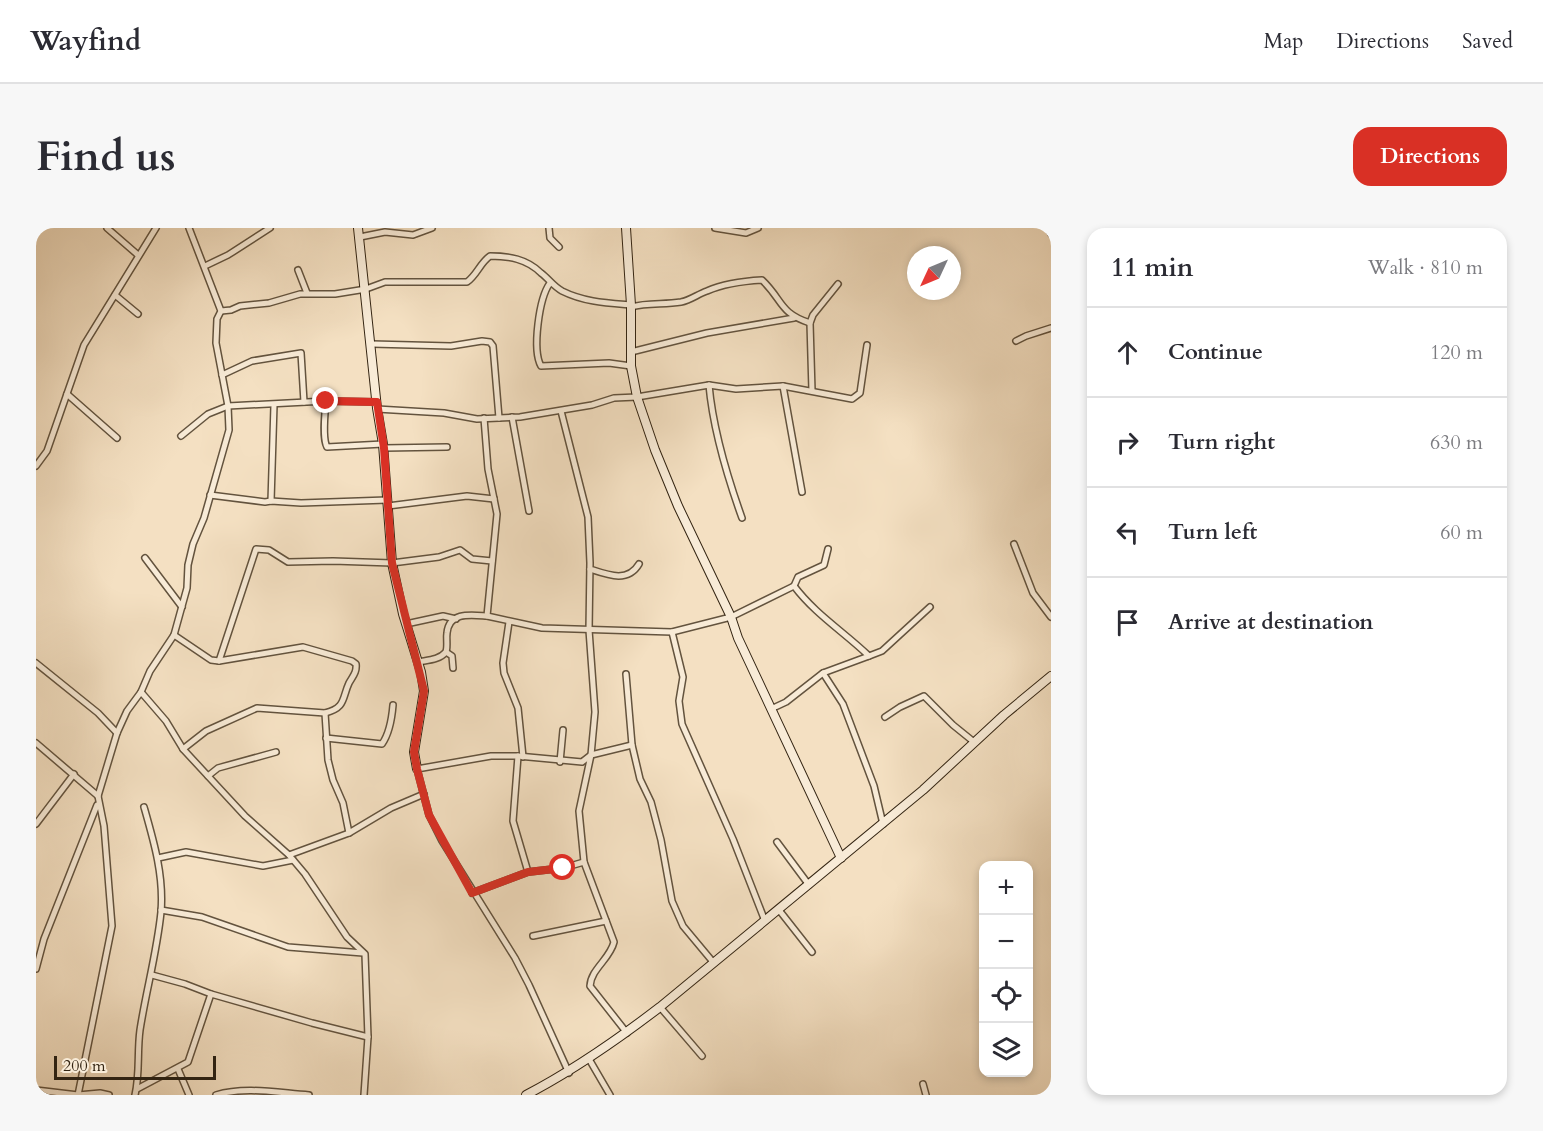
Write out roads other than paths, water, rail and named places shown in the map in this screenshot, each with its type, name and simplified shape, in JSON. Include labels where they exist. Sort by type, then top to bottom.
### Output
[{"type":"street","points":[[107,228],[138,255]]},
{"type":"street","points":[[36,466],[47,451],[84,345],[156,228]]},
{"type":"street","points":[[78,1095],[112,926],[104,826],[98,796],[117,733],[127,711],[141,692],[150,671],[174,635],[187,588],[188,565],[193,544],[229,430],[228,406],[216,343],[217,319],[221,311],[189,228]]},
{"type":"street","points":[[205,266],[228,255],[270,228]]},
{"type":"street","points":[[358,228],[383,446],[392,563],[424,691],[414,752],[417,769],[429,815],[472,893],[514,957],[569,1073]]},
{"type":"street","points":[[413,228],[413,235]]},
{"type":"street","points":[[360,237],[385,232],[413,235],[432,228]]},
{"type":"street","points":[[549,228],[550,238],[559,247]]},
{"type":"street","points":[[626,228],[631,306],[631,366],[637,397],[655,450],[678,506],[731,616],[738,638],[841,858]]},
{"type":"street","points":[[715,228],[746,233],[758,228]]},
{"type":"street","points":[[1048,228],[1051,234]]},
{"type":"street","points":[[221,311],[307,293],[335,294],[366,289],[385,282],[467,282],[474,277],[483,260],[490,256],[518,258],[541,272],[550,282],[576,297],[595,302],[631,306],[644,303],[680,302],[716,288],[762,280],[786,311],[794,318],[810,323]]},
{"type":"street","points":[[298,270],[307,293]]},
{"type":"street","points":[[550,282],[540,302],[538,360],[541,366],[609,363],[631,366]]},
{"type":"street","points":[[812,391],[810,323],[813,315],[838,284]]},
{"type":"street","points":[[115,295],[138,314]]},
{"type":"street","points":[[632,352],[707,333],[794,318]]},
{"type":"street","points":[[1016,341],[1051,328]]},
{"type":"street","points":[[372,344],[451,346],[486,340],[490,342],[493,346],[499,418]]},
{"type":"street","points":[[181,436],[208,414],[228,406],[248,404],[274,405],[326,401],[499,418],[561,411],[614,398],[637,397],[709,385],[736,389],[783,386],[852,399],[860,393],[867,345]]},
{"type":"street","points":[[222,375],[252,361],[302,353],[304,402]]},
{"type":"street","points":[[709,385],[722,453],[742,518]]},
{"type":"street","points":[[783,386],[802,492]]},
{"type":"street","points":[[67,394],[117,438]]},
{"type":"street","points":[[326,401],[324,441],[327,447],[447,447]]},
{"type":"street","points":[[271,501],[274,405]]},
{"type":"street","points":[[561,411],[588,517],[589,630],[595,712],[591,755],[579,811],[584,862],[614,942],[614,946],[591,977],[590,986],[627,1033]]},
{"type":"street","points":[[512,417],[529,511]]},
{"type":"street","points":[[484,418],[488,469],[497,514],[487,616]]},
{"type":"street","points":[[210,495],[265,502],[301,503],[387,503],[467,496],[494,498]]},
{"type":"street","points":[[1014,544],[1033,593],[1051,617]]},
{"type":"street","points":[[219,661],[256,549],[269,550],[288,562],[392,563],[439,557],[460,550],[472,559],[492,561]]},
{"type":"street","points":[[448,627],[463,614],[487,616],[542,628],[672,632],[731,616],[794,586],[798,577],[824,565],[828,549]]},
{"type":"street","points":[[145,558],[182,607]]},
{"type":"street","points":[[590,570],[610,576],[628,576],[639,564]]},
{"type":"street","points":[[794,586],[814,610],[854,640],[869,656]]},
{"type":"street","points":[[771,709],[786,702],[823,673],[882,651],[930,607]]},
{"type":"street","points":[[406,624],[443,616],[456,619]]},
{"type":"street","points":[[443,616],[448,627],[446,652]]},
{"type":"street","points":[[509,622],[503,663],[507,684],[518,708],[521,757],[513,820],[528,872]]},
{"type":"street","points":[[672,632],[683,677],[679,701],[682,724],[733,839],[765,921]]},
{"type":"street","points":[[174,635],[211,660],[219,661],[303,647],[352,661],[356,664],[357,669],[348,687],[345,700],[338,708],[325,713],[256,708],[206,731],[183,749]]},
{"type":"street","points":[[418,662],[435,659],[446,652]]},
{"type":"street","points":[[446,652],[452,656],[453,668]]},
{"type":"street","points":[[36,663],[98,713],[117,733]]},
{"type":"street","points":[[823,673],[843,704],[874,786],[883,824]]},
{"type":"street","points":[[626,674],[632,745],[640,778],[651,802],[661,840],[672,901],[683,926],[713,962]]},
{"type":"street","points":[[526,1095],[569,1073],[660,1007],[883,824],[1051,676]]},
{"type":"street","points":[[141,692],[166,721],[183,749],[245,816],[305,873],[347,938],[365,954],[368,1037],[364,1095]]},
{"type":"street","points":[[885,717],[924,696],[974,742]]},
{"type":"street","points":[[326,738],[382,744],[392,716],[393,705]]},
{"type":"street","points":[[325,713],[328,760],[333,780],[343,803],[349,832]]},
{"type":"street","points":[[560,762],[564,730]]},
{"type":"street","points":[[36,743],[98,796]]},
{"type":"street","points":[[417,769],[491,756],[582,762],[591,755],[632,745]]},
{"type":"street","points":[[208,776],[218,768],[276,752]]},
{"type":"street","points":[[36,824],[74,774]]},
{"type":"street","points":[[158,858],[186,852],[263,866],[291,858],[424,794]]},
{"type":"street","points":[[36,969],[44,939],[98,804]]},
{"type":"street","points":[[136,1092],[139,1035],[152,975],[161,910],[158,858],[144,807]]},
{"type":"street","points":[[777,842],[809,885]]},
{"type":"street","points":[[472,893],[528,872],[563,868],[584,862]]},
{"type":"street","points":[[161,910],[202,916],[288,947],[365,954]]},
{"type":"street","points":[[779,910],[812,952]]},
{"type":"street","points":[[532,936],[606,921]]},
{"type":"street","points":[[152,975],[312,1023],[368,1037]]},
{"type":"street","points":[[136,1092],[188,1062],[211,994]]},
{"type":"street","points":[[660,1007],[702,1056]]},
{"type":"street","points":[[589,1059],[610,1095]]},
{"type":"street","points":[[178,1069],[189,1095]]},
{"type":"street","points":[[922,1084],[926,1095]]},
{"type":"street","points":[[216,1095],[249,1090],[309,1095]]},
{"type":"street","points":[[40,1092],[109,1095]]}]
